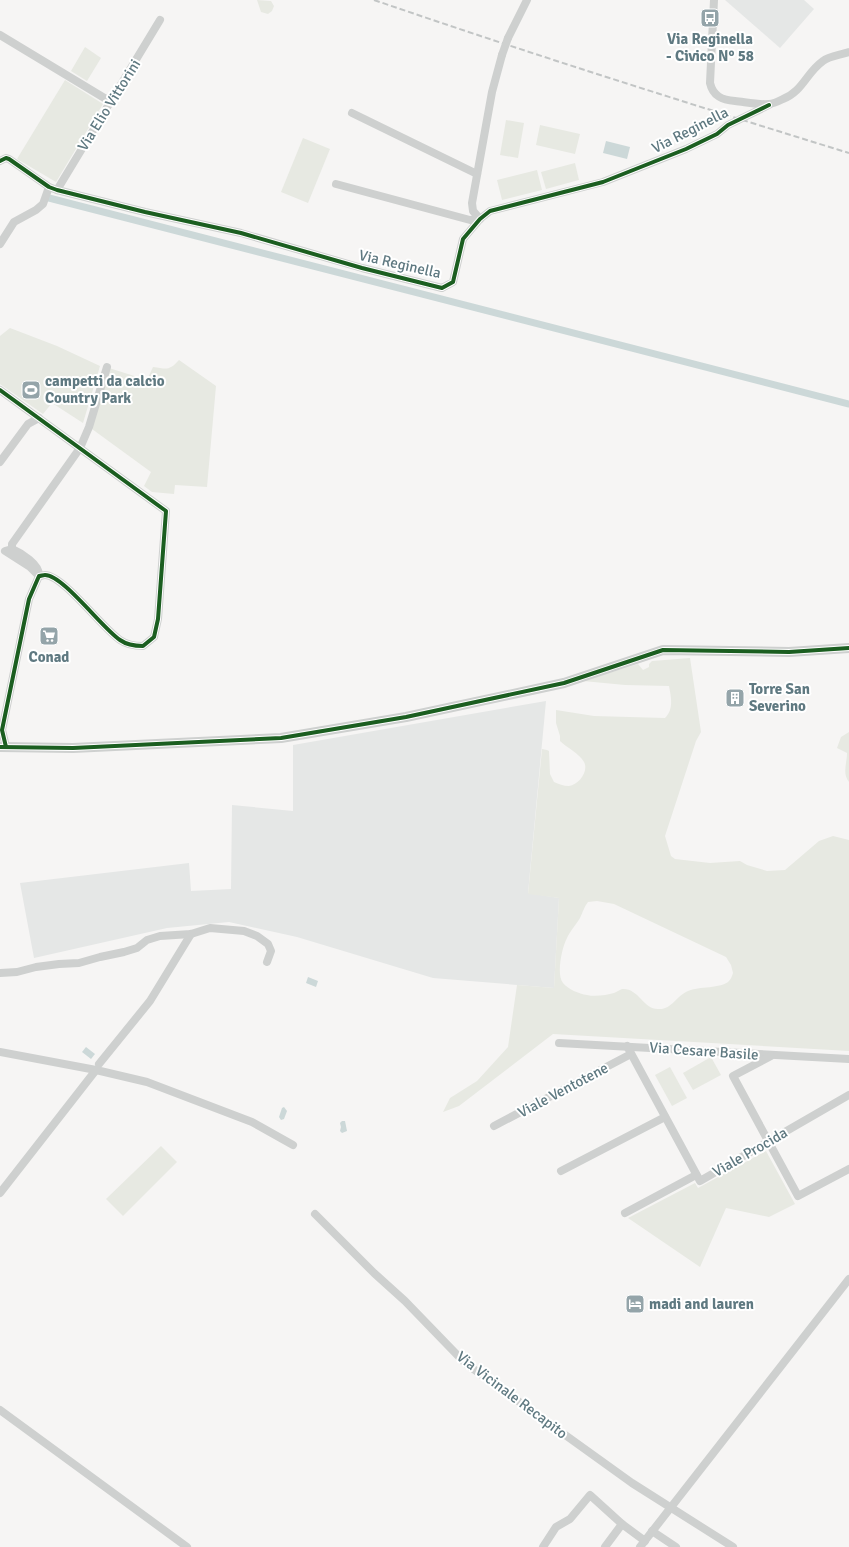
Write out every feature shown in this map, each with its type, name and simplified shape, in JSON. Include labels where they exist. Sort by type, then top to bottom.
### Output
[{"type":"street","points":[[480,219],[473,211],[472,203],[492,92],[508,38],[527,0]]},
{"type":"street","name":"Via Reginella","points":[[714,0],[710,83],[711,89],[715,95],[722,99],[769,104]]},
{"type":"street","name":"Via Elio Vittorini","points":[[0,244],[14,222],[36,210],[43,204],[111,102],[160,20]]},
{"type":"street","points":[[0,35],[111,102]]},
{"type":"street","name":"Via Reginella","points":[[0,161],[6,158],[9,159],[51,190],[241,233],[362,268],[442,288],[453,282],[463,239],[480,219],[490,211],[604,182],[686,149],[717,134],[728,125],[769,104],[790,96],[797,91],[823,60],[849,52]]},
{"type":"street","points":[[352,113],[477,174]]},
{"type":"street","points":[[336,184],[470,220],[480,219]]},
{"type":"street","points":[[39,576],[25,563],[6,550],[12,544],[80,448],[89,427],[107,367]]},
{"type":"street","points":[[0,390],[166,510],[158,619],[154,637],[143,646],[133,646],[120,640],[99,621],[71,591],[52,577],[46,575],[39,576]]},
{"type":"street","points":[[0,462],[28,424],[39,418]]},
{"type":"street","points":[[39,576],[29,598],[1,731],[3,747],[73,748],[282,738],[406,717],[564,683],[663,650],[789,652],[849,648]]},
{"type":"street","points":[[0,973],[17,972],[36,967],[59,964],[79,963],[137,948],[147,940],[160,936],[191,934],[210,928],[244,931],[257,936],[268,944],[271,950],[267,962]]},
{"type":"street","points":[[0,1194],[150,1001],[191,934]]},
{"type":"street","name":"Via Cesare Basile","points":[[559,1043],[849,1060]]},
{"type":"street","name":"Viale Procida","points":[[627,1046],[700,1181],[849,1095]]},
{"type":"street","points":[[0,1052],[98,1067],[147,1082],[248,1120],[293,1145]]},
{"type":"street","name":"Viale Ventotene","points":[[494,1126],[631,1054]]},
{"type":"street","points":[[771,1056],[733,1076],[798,1196],[849,1168]]},
{"type":"street","points":[[562,1171],[665,1117]]},
{"type":"street","points":[[625,1213],[696,1174]]},
{"type":"street","name":"Via Vicinale Recapito","points":[[315,1214],[374,1273],[405,1301],[465,1363],[625,1478],[732,1547]]},
{"type":"street","points":[[543,1547],[556,1527],[570,1519],[590,1495],[642,1544],[849,1279]]},
{"type":"street","points":[[0,1410],[187,1547]]},
{"type":"street","points":[[605,1547],[622,1524]]},
{"type":"street","points":[[652,1531],[676,1547]]},
{"type":"shaded area","points":[[257,0],[271,1],[274,6],[272,11],[268,14],[261,12]]},
{"type":"shaded area","points":[[725,0],[804,0],[814,9],[780,48]]},
{"type":"shaded area","points":[[85,47],[101,58],[87,81],[71,71]]},
{"type":"shaded area","points":[[65,80],[103,104],[56,182],[17,159]]},
{"type":"shaded area","points":[[506,120],[524,123],[518,158],[500,155]]},
{"type":"shaded area","points":[[540,125],[580,134],[575,154],[536,145]]},
{"type":"shaded area","points":[[303,138],[330,149],[308,203],[281,192]]},
{"type":"shaded area","points":[[606,141],[630,147],[627,159],[603,153]]},
{"type":"shaded area","points":[[575,163],[579,180],[546,189],[541,172]]},
{"type":"shaded area","points":[[537,170],[542,190],[502,200],[497,180]]},
{"type":"shaded area","points":[[10,328],[57,346],[100,366],[83,423],[52,403],[43,414],[0,384],[0,336]]},
{"type":"shaded area","points":[[179,360],[216,386],[207,487],[175,485],[174,494],[152,492],[144,486],[151,472],[92,429],[109,368],[147,380],[153,367],[170,368]]},
{"type":"shaded area","points":[[690,658],[701,732],[696,741],[665,836],[671,856],[675,859],[710,863],[740,861],[747,865],[767,871],[785,870],[819,841],[833,836],[849,840],[849,1051],[553,1034],[459,1106],[443,1112],[450,1098],[477,1081],[508,1047],[517,985],[554,988],[559,898],[528,894],[542,749],[549,751],[550,774],[554,782],[565,786],[573,785],[582,777],[585,769],[584,762],[579,756],[560,741],[556,723],[556,710],[594,716],[665,718],[671,707],[669,686],[625,685],[583,681],[638,664],[643,670],[649,667],[649,664],[652,661]],"holes":[[[597,901],[614,904],[726,957],[731,965],[733,973],[729,981],[721,985],[688,991],[663,1009],[648,1006],[637,995],[628,990],[622,989],[611,994],[590,996],[581,994],[568,987],[563,983],[560,974],[560,961],[568,935],[580,918],[588,902]]]},
{"type":"shaded area","points":[[546,701],[528,893],[559,898],[554,988],[433,978],[297,937],[229,922],[167,928],[34,958],[20,883],[189,863],[191,891],[231,889],[232,805],[293,811],[293,745]]},
{"type":"shaded area","points":[[849,732],[849,782],[845,772],[847,753],[837,748],[841,737]]},
{"type":"shaded area","points":[[308,977],[318,981],[316,987],[306,983]]},
{"type":"shaded area","points":[[86,1047],[95,1054],[91,1059],[82,1052]]},
{"type":"shaded area","points":[[711,1057],[721,1075],[693,1090],[683,1073]]},
{"type":"shaded area","points":[[670,1067],[687,1098],[672,1106],[655,1075]]},
{"type":"shaded area","points":[[284,1107],[287,1111],[284,1119],[281,1120],[279,1117],[282,1108]]},
{"type":"shaded area","points":[[345,1121],[347,1131],[342,1133],[340,1131],[340,1123]]},
{"type":"shaded area","points":[[161,1146],[177,1162],[123,1216],[106,1199]]},
{"type":"shaded area","points":[[766,1151],[795,1204],[769,1217],[726,1208],[700,1267],[628,1218],[695,1183],[698,1188]]},
{"type":"waterway","points":[[49,198],[849,404]]},
{"type":"railway","points":[[374,0],[492,40],[849,153]]},
{"type":"cycle path","points":[[0,161],[6,158],[9,159],[49,187],[57,190],[145,212],[241,233],[362,268],[442,288],[453,282],[463,239],[480,219],[490,211],[603,182],[686,149],[717,134],[728,125],[769,105]]},
{"type":"cycle path","points":[[0,390],[166,511],[158,619],[154,637],[143,646],[131,645],[120,640],[112,634],[62,583],[53,577],[45,575],[39,576],[29,599],[2,730],[6,747]]},
{"type":"cycle path","points":[[0,747],[73,748],[281,738],[406,717],[564,683],[663,650],[789,652],[849,648]]},
{"type":"place","name":"Via Reginella - Civico N° 58","points":[[710,18]]},
{"type":"place","name":"campetti da calcio Country Park","points":[[31,390]]},
{"type":"place","name":"Conad","points":[[49,636]]},
{"type":"place","name":"Torre San Severino","points":[[735,698]]},
{"type":"place","name":"madi and lauren","points":[[635,1304]]}]
